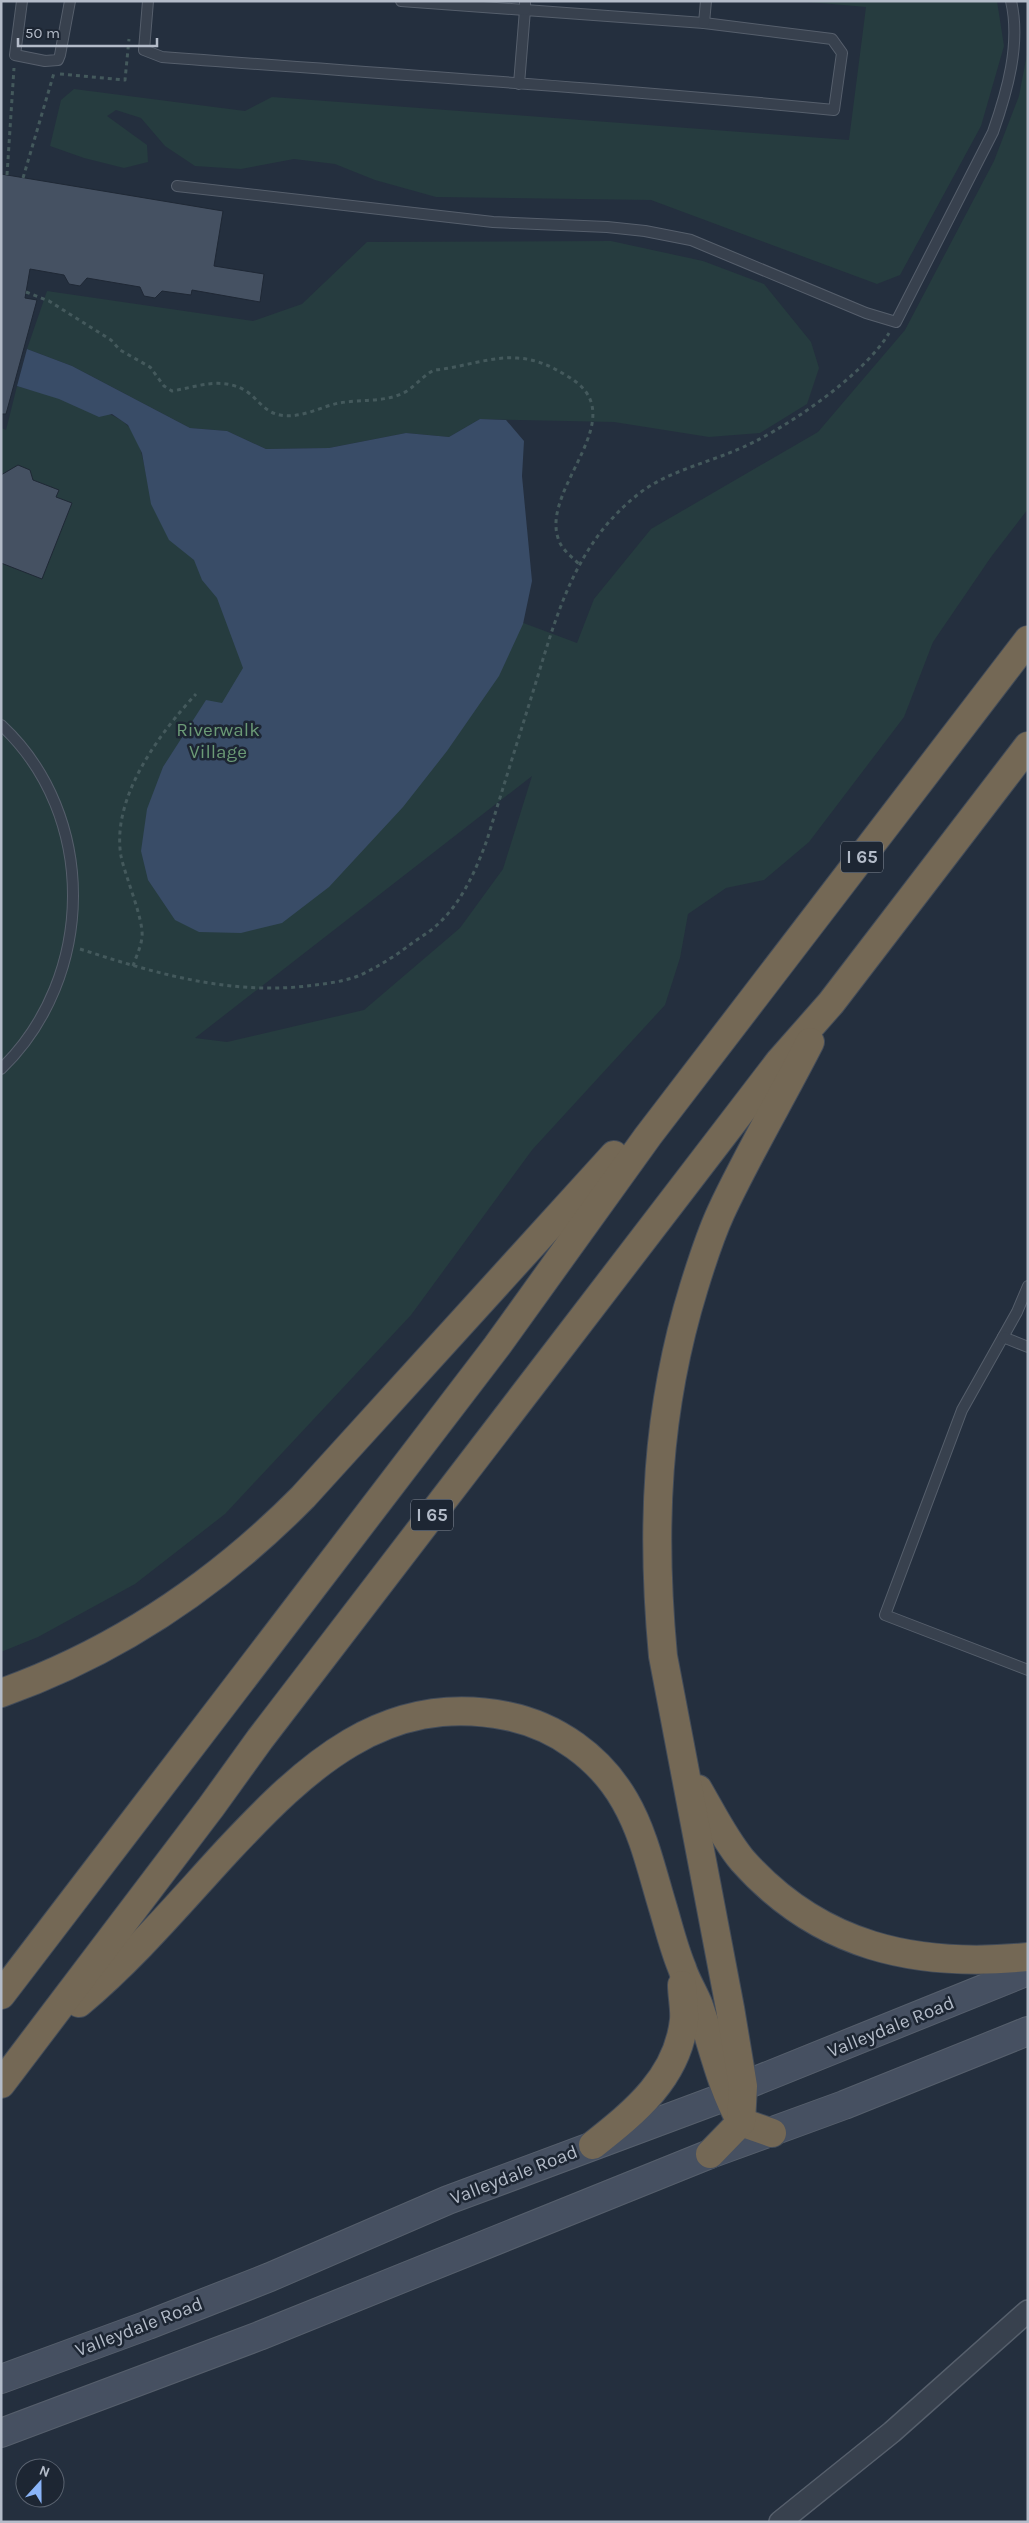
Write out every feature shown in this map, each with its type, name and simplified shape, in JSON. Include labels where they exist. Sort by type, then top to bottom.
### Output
[{"type":"highway","name":"I 65","points":[[1,1995],[497,1346],[603,1195],[1028,640]]},
{"type":"highway","name":"I 65","points":[[1,2084],[211,1807],[260,1739],[767,1078],[831,1003],[1028,746]]},
{"type":"highway","points":[[741,2122],[686,1771],[663,1656],[657,1597],[656,1502],[659,1457],[667,1397],[690,1301],[720,1213],[764,1124],[791,1079],[831,1003]]},
{"type":"highway","points":[[1,1693],[71,1662],[131,1632],[189,1596],[264,1536],[303,1497],[624,1144],[695,1075]]},
{"type":"highway","points":[[41,2032],[82,2001],[128,1956],[263,1813],[302,1776],[337,1750],[366,1734],[395,1722],[428,1713],[463,1710],[524,1720],[553,1732],[578,1748],[606,1773],[625,1801],[642,1837],[682,1968],[735,2091]]},
{"type":"highway","points":[[686,1771],[715,1823],[742,1859],[805,1914],[840,1934],[878,1948],[909,1956],[963,1961],[1028,1957]]},
{"type":"highway","points":[[593,2145],[646,2101],[662,2080],[679,2040],[684,2019],[682,1968]]},
{"type":"highway","points":[[741,2122],[772,2133]]},
{"type":"highway","points":[[710,2154],[741,2122]]},
{"type":"main road","name":"Valleydale Road","points":[[1,2379],[148,2325],[270,2277],[439,2203],[735,2091],[1028,1971]]},
{"type":"main road","points":[[1,2433],[250,2340],[710,2154],[772,2133],[1028,2031]]},
{"type":"street","points":[[780,2522],[892,2432],[1028,2311]]},
{"type":"lane","points":[[22,1],[15,55],[45,62],[58,60],[70,1]]},
{"type":"lane","points":[[148,1],[144,50],[162,57],[834,110],[842,52],[832,39],[704,23],[525,6],[401,1]]},
{"type":"lane","points":[[704,23],[706,1]]},
{"type":"lane","points":[[177,186],[493,222],[607,227],[645,231],[691,240],[866,313],[896,322],[993,132],[1006,93],[1013,52],[1014,28],[1011,1]]},
{"type":"lane","points":[[519,84],[525,6]]},
{"type":"lane","points":[[1,725],[36,765],[60,814],[73,866],[74,900],[68,945],[52,994],[22,1046],[1,1069]]},
{"type":"lane","points":[[1028,1286],[1017,1312],[962,1410],[885,1615],[1028,1670]]},
{"type":"lane","points":[[1003,1337],[1028,1347]]},
{"type":"path","points":[[44,73],[125,80],[130,31]]},
{"type":"path","points":[[7,175],[15,55]]},
{"type":"path","points":[[23,178],[58,60]]},
{"type":"path","points":[[8,67],[24,70]]},
{"type":"path","points":[[26,292],[49,301],[111,340],[120,350],[150,367],[164,386],[172,391],[206,383],[221,383],[247,392],[264,408],[281,415],[297,415],[340,403],[385,398],[407,390],[424,375],[434,370],[512,358],[540,362],[555,369],[576,380],[591,399],[594,414],[591,429],[562,499],[556,522],[557,538],[565,552],[579,564]]},
{"type":"path","points":[[68,945],[133,966],[190,980],[240,988],[276,990],[325,984],[357,976],[381,965],[438,924],[463,892],[476,869],[487,840],[562,599],[579,564],[592,543],[616,516],[642,492],[699,463],[734,451],[763,438],[812,407],[870,358],[885,340],[896,322]]},
{"type":"path","points":[[133,966],[142,937],[142,930],[121,854],[123,813],[131,790],[149,754],[171,722],[196,694]]},
{"type":"green space","points":[[797,1],[997,1],[1004,46],[981,126],[900,275],[877,284],[651,200],[436,197],[375,180],[335,164],[294,159],[241,169],[195,166],[165,146],[141,118],[116,110],[107,116],[147,145],[148,162],[124,168],[84,158],[50,146],[61,100],[74,89],[245,111],[272,97],[849,140],[866,7]]},
{"type":"green space","name":"Riverwalk Village","points":[[1028,49],[1028,509],[991,557],[933,642],[904,717],[809,842],[764,880],[726,888],[688,914],[680,958],[665,1005],[532,1150],[411,1315],[225,1514],[135,1584],[38,1637],[1,1652],[1,428],[6,430],[17,386],[92,407],[119,419],[127,425],[136,437],[148,483],[577,643],[594,599],[651,529],[818,432],[905,330],[994,161],[1019,96]],"holes":[[[532,776],[503,869],[460,928],[364,1010],[227,1042],[195,1038]]]},
{"type":"green space","points":[[611,241],[703,261],[764,284],[811,342],[819,368],[807,404],[760,433],[709,437],[614,422],[480,419],[449,437],[406,433],[329,448],[266,449],[227,431],[190,428],[72,366],[27,349],[47,291],[253,321],[302,304],[367,242]]},
{"type":"water","points":[[27,349],[72,366],[190,428],[227,431],[266,449],[329,448],[406,433],[449,437],[480,419],[506,420],[524,441],[522,476],[532,581],[523,624],[499,676],[447,751],[403,807],[329,887],[282,923],[241,933],[199,932],[175,920],[148,880],[141,851],[147,809],[163,767],[206,700],[222,703],[243,668],[217,598],[202,580],[194,560],[169,540],[151,504],[142,453],[128,425],[112,414],[99,417],[59,399],[17,386]]},
{"type":"building","points":[[1,174],[223,211],[214,266],[264,274],[260,302],[192,290],[191,295],[162,291],[155,298],[144,296],[140,287],[87,278],[80,286],[69,284],[64,275],[30,269],[25,298],[37,300],[6,414],[1,414]]},
{"type":"building","points":[[18,465],[30,470],[33,480],[59,490],[56,497],[72,503],[42,579],[1,563],[1,475]]}]
